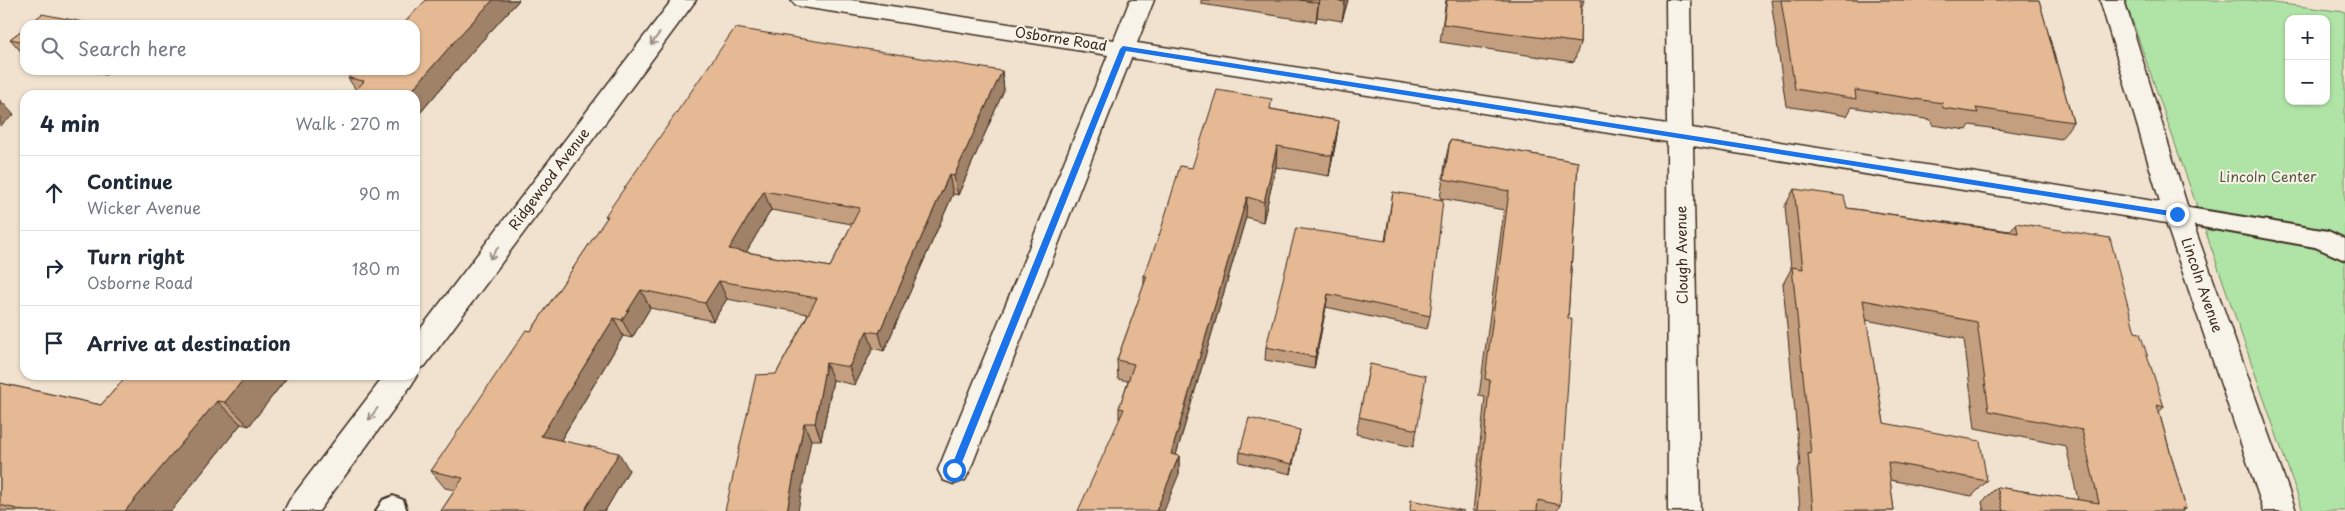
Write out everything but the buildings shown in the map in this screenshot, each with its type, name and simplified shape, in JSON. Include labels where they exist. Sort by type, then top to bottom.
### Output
[{"type":"street","name":"Ridgewood Avenue","points":[[420,351],[684,0]]},
{"type":"street","name":"Osborne Road","points":[[803,0],[1680,135],[2177,214]]},
{"type":"street","points":[[954,470],[1142,0]]},
{"type":"street","name":"Clough Avenue","points":[[1678,0],[1684,511]]},
{"type":"street","name":"Lincoln Avenue","points":[[2112,0],[2177,214],[2280,511]]},
{"type":"street","points":[[300,511],[398,380]]},
{"type":"lane","points":[[2177,214],[2319,238],[2345,250]]},
{"type":"green space","name":"Lincoln Center","points":[[2125,0],[2250,0],[2345,12],[2345,511],[2303,511]]},
{"type":"route","points":[[954,470],[1123,49],[2177,214]]}]
